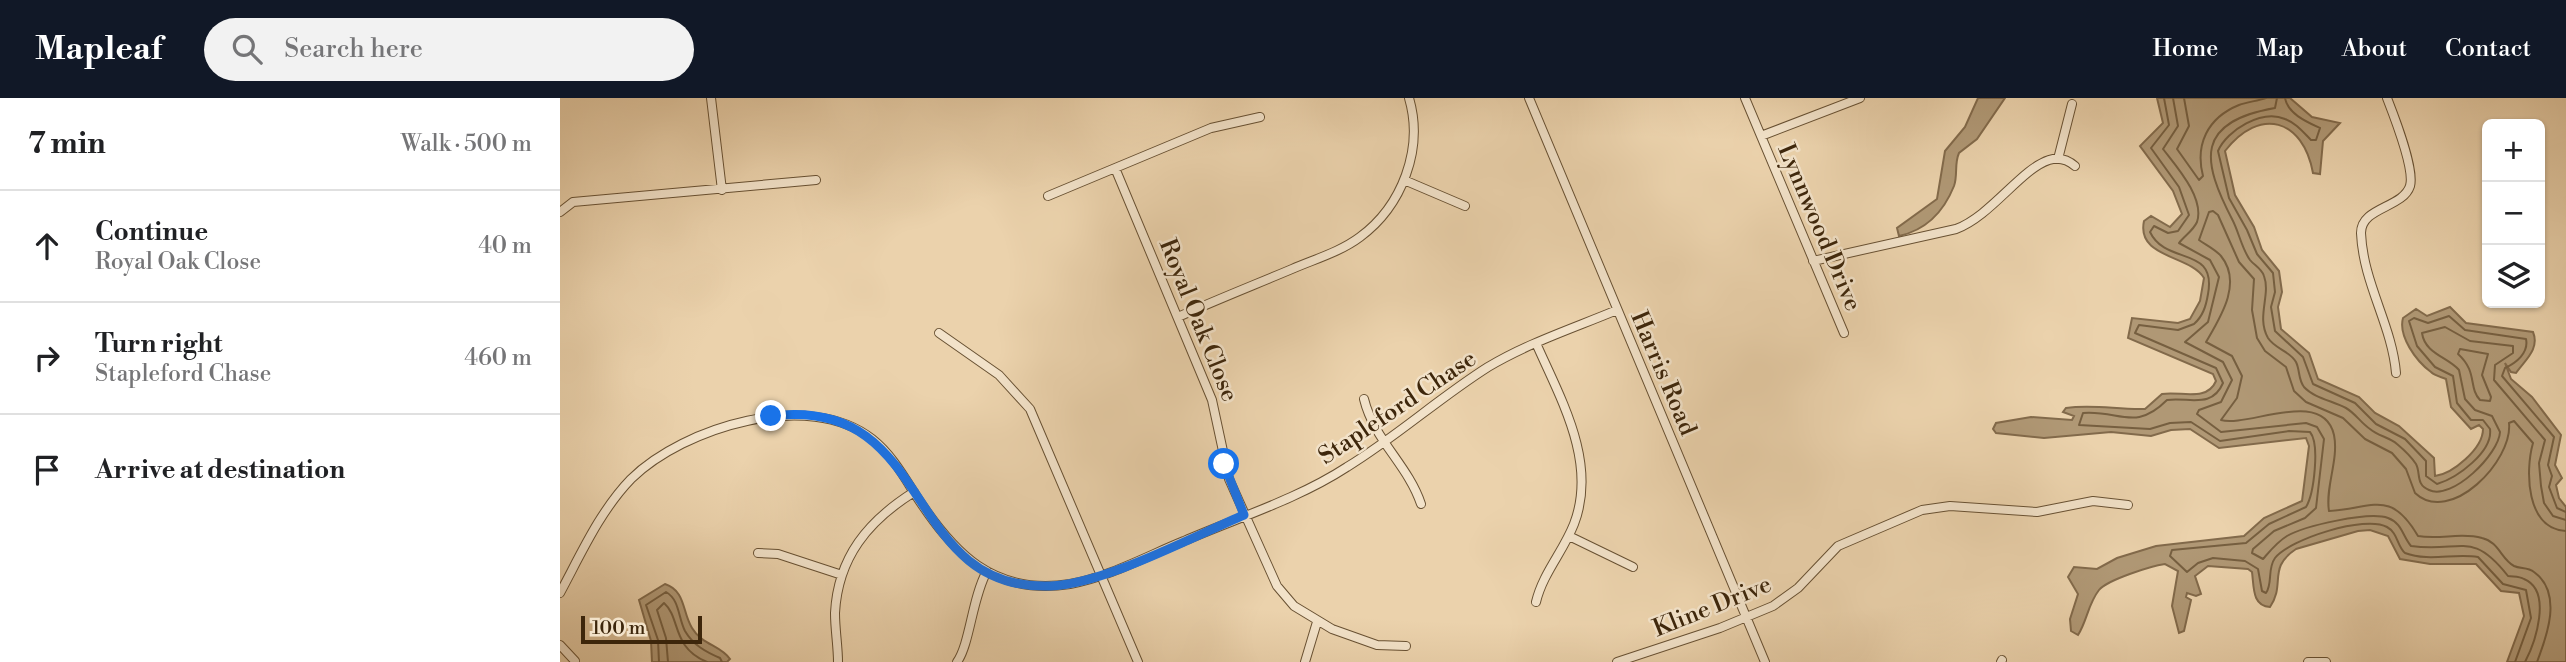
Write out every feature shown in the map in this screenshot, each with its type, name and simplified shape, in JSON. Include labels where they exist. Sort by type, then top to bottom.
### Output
[{"type":"street","points":[[711,98],[722,190]]},
{"type":"street","points":[[1178,317],[1350,244],[1381,217],[1404,180],[1413,140],[1409,98]]},
{"type":"street","name":"Harris Road","points":[[1529,98],[1765,662]]},
{"type":"street","name":"Lynnwood Drive","points":[[1745,98],[1844,333]]},
{"type":"street","points":[[1761,136],[1860,98]]},
{"type":"street","points":[[2387,98],[2402,142],[2410,184],[2405,194],[2367,219],[2361,229],[2373,297],[2393,346],[2396,373]]},
{"type":"street","points":[[2058,159],[2072,104]]},
{"type":"street","points":[[1048,196],[1211,128],[1260,117]]},
{"type":"street","points":[[1813,261],[1967,225],[2041,164],[2058,159],[2075,166]]},
{"type":"street","name":"Royal Oak Close","points":[[1115,168],[1212,400],[1224,464],[1277,586],[1294,606],[1317,622],[1377,645],[1406,646]]},
{"type":"street","points":[[560,212],[573,202],[816,180]]},
{"type":"street","points":[[1404,180],[1465,206]]},
{"type":"street","name":"Stapleford Chase","points":[[560,593],[610,504],[633,478],[663,454],[683,444],[754,420],[807,414],[851,425],[884,449],[947,541],[986,571],[1038,586],[1070,584],[1101,575],[1331,477],[1489,367],[1536,343],[1617,310]]},
{"type":"street","points":[[939,333],[999,375],[1030,409],[1138,662]]},
{"type":"street","points":[[1536,343],[1580,456],[1580,497],[1569,536],[1545,575],[1536,602]]},
{"type":"street","points":[[1364,399],[1372,424],[1406,472],[1421,504]]},
{"type":"street","points":[[838,662],[835,614],[849,554],[864,532],[889,508],[914,492]]},
{"type":"street","name":"Kline Drive","points":[[1617,662],[1747,618],[1786,598],[1838,545],[1922,510],[1950,506],[2037,512],[2093,501],[2128,505]]},
{"type":"street","points":[[1569,536],[1633,567]]},
{"type":"street","points":[[758,553],[778,554],[842,575]]},
{"type":"street","points":[[957,662],[963,651],[974,598],[986,571]]},
{"type":"street","points":[[1305,662],[1317,622]]},
{"type":"street","points":[[560,645],[575,661]]},
{"type":"street","points":[[2308,662],[2326,662]]},
{"type":"water","points":[[1978,98],[2005,98],[1977,139],[1959,153],[1954,186],[1945,204],[1926,224],[1899,236],[1897,228],[1937,199],[1945,151],[1965,127]]},
{"type":"water","points":[[2157,98],[2290,98],[2312,117],[2340,123],[2323,141],[2320,174],[2313,173],[2300,140],[2290,130],[2266,124],[2252,128],[2238,137],[2225,151],[2235,195],[2254,227],[2262,250],[2279,271],[2282,292],[2278,307],[2281,329],[2309,353],[2318,379],[2359,397],[2375,413],[2399,426],[2434,458],[2435,476],[2458,466],[2478,444],[2483,429],[2479,425],[2471,429],[2451,407],[2446,379],[2425,367],[2414,355],[2403,332],[2403,318],[2416,309],[2427,316],[2450,307],[2466,323],[2533,332],[2533,349],[2516,373],[2511,372],[2505,363],[2511,379],[2532,397],[2561,435],[2555,465],[2562,478],[2556,485],[2559,498],[2566,507],[2566,662],[2507,662],[2524,616],[2519,593],[2501,591],[2476,564],[2430,564],[2400,559],[2388,536],[2370,530],[2296,549],[2282,563],[2275,599],[2270,607],[2264,606],[2257,599],[2252,572],[2248,569],[2208,566],[2195,576],[2201,594],[2196,596],[2187,593],[2186,597],[2191,600],[2184,631],[2179,633],[2172,606],[2178,571],[2165,564],[2130,574],[2104,586],[2092,601],[2078,635],[2071,631],[2070,619],[2078,594],[2068,577],[2074,567],[2097,569],[2117,558],[2156,546],[2244,536],[2264,518],[2302,501],[2309,446],[2306,438],[2219,448],[2190,429],[2171,430],[2151,436],[2111,432],[2044,438],[1996,433],[1993,429],[1996,423],[2031,417],[2072,420],[2074,416],[2063,412],[2066,408],[2145,409],[2162,394],[2200,394],[2212,387],[2216,381],[2213,374],[2128,338],[2132,318],[2178,323],[2190,319],[2200,301],[2204,278],[2197,270],[2156,249],[2148,242],[2144,233],[2144,221],[2151,216],[2170,227],[2182,214],[2173,191],[2140,146],[2163,123]]},
{"type":"water","points":[[665,584],[677,592],[696,634],[726,654],[730,659],[727,662],[652,662],[651,641],[639,600]]},
{"type":"route","points":[[771,416],[822,416],[851,425],[864,433],[893,460],[939,531],[959,553],[995,575],[1038,586],[1089,580],[1244,515],[1224,464]]}]
